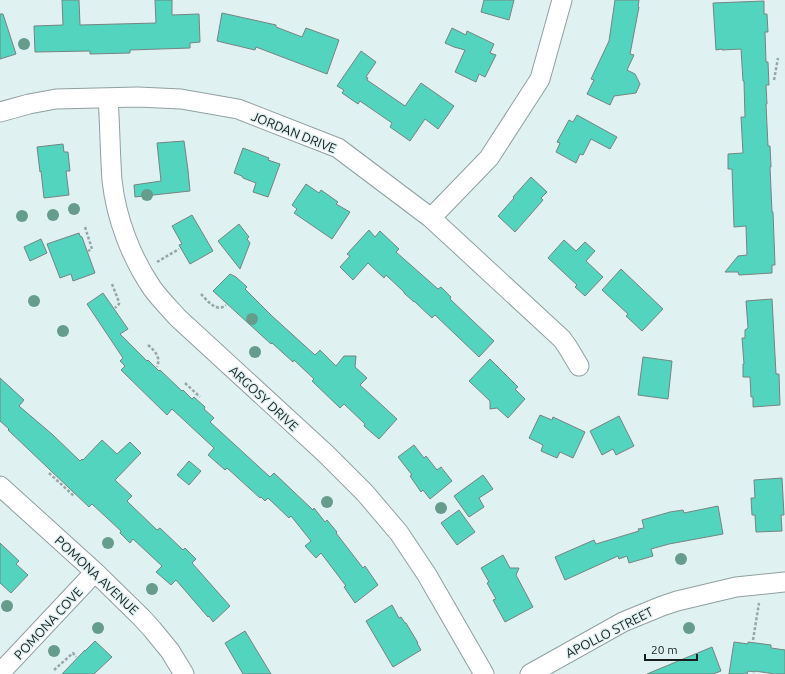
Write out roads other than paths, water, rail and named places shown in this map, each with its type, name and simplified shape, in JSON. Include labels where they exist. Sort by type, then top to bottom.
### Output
[{"type":"street","points":[[431,218],[489,158],[540,79],[562,0]]},
{"type":"street","name":"JORDAN DRIVE","points":[[0,112],[29,104],[56,99],[138,97],[181,99],[238,109],[338,148],[431,218],[562,340],[579,366]]},
{"type":"street","name":"ARGOSY DRIVE","points":[[108,98],[112,181],[115,200],[127,240],[141,271],[156,293],[178,318],[326,454],[369,497],[399,533],[427,575],[484,674]]},
{"type":"street","name":"POMONA AVENUE","points":[[0,486],[114,590],[152,629],[170,652],[184,674]]},
{"type":"street","name":"POMONA COVE","points":[[0,673],[95,572]]},
{"type":"street","name":"APOLLO STREET","points":[[530,674],[623,622],[662,606],[736,587],[785,582]]}]
